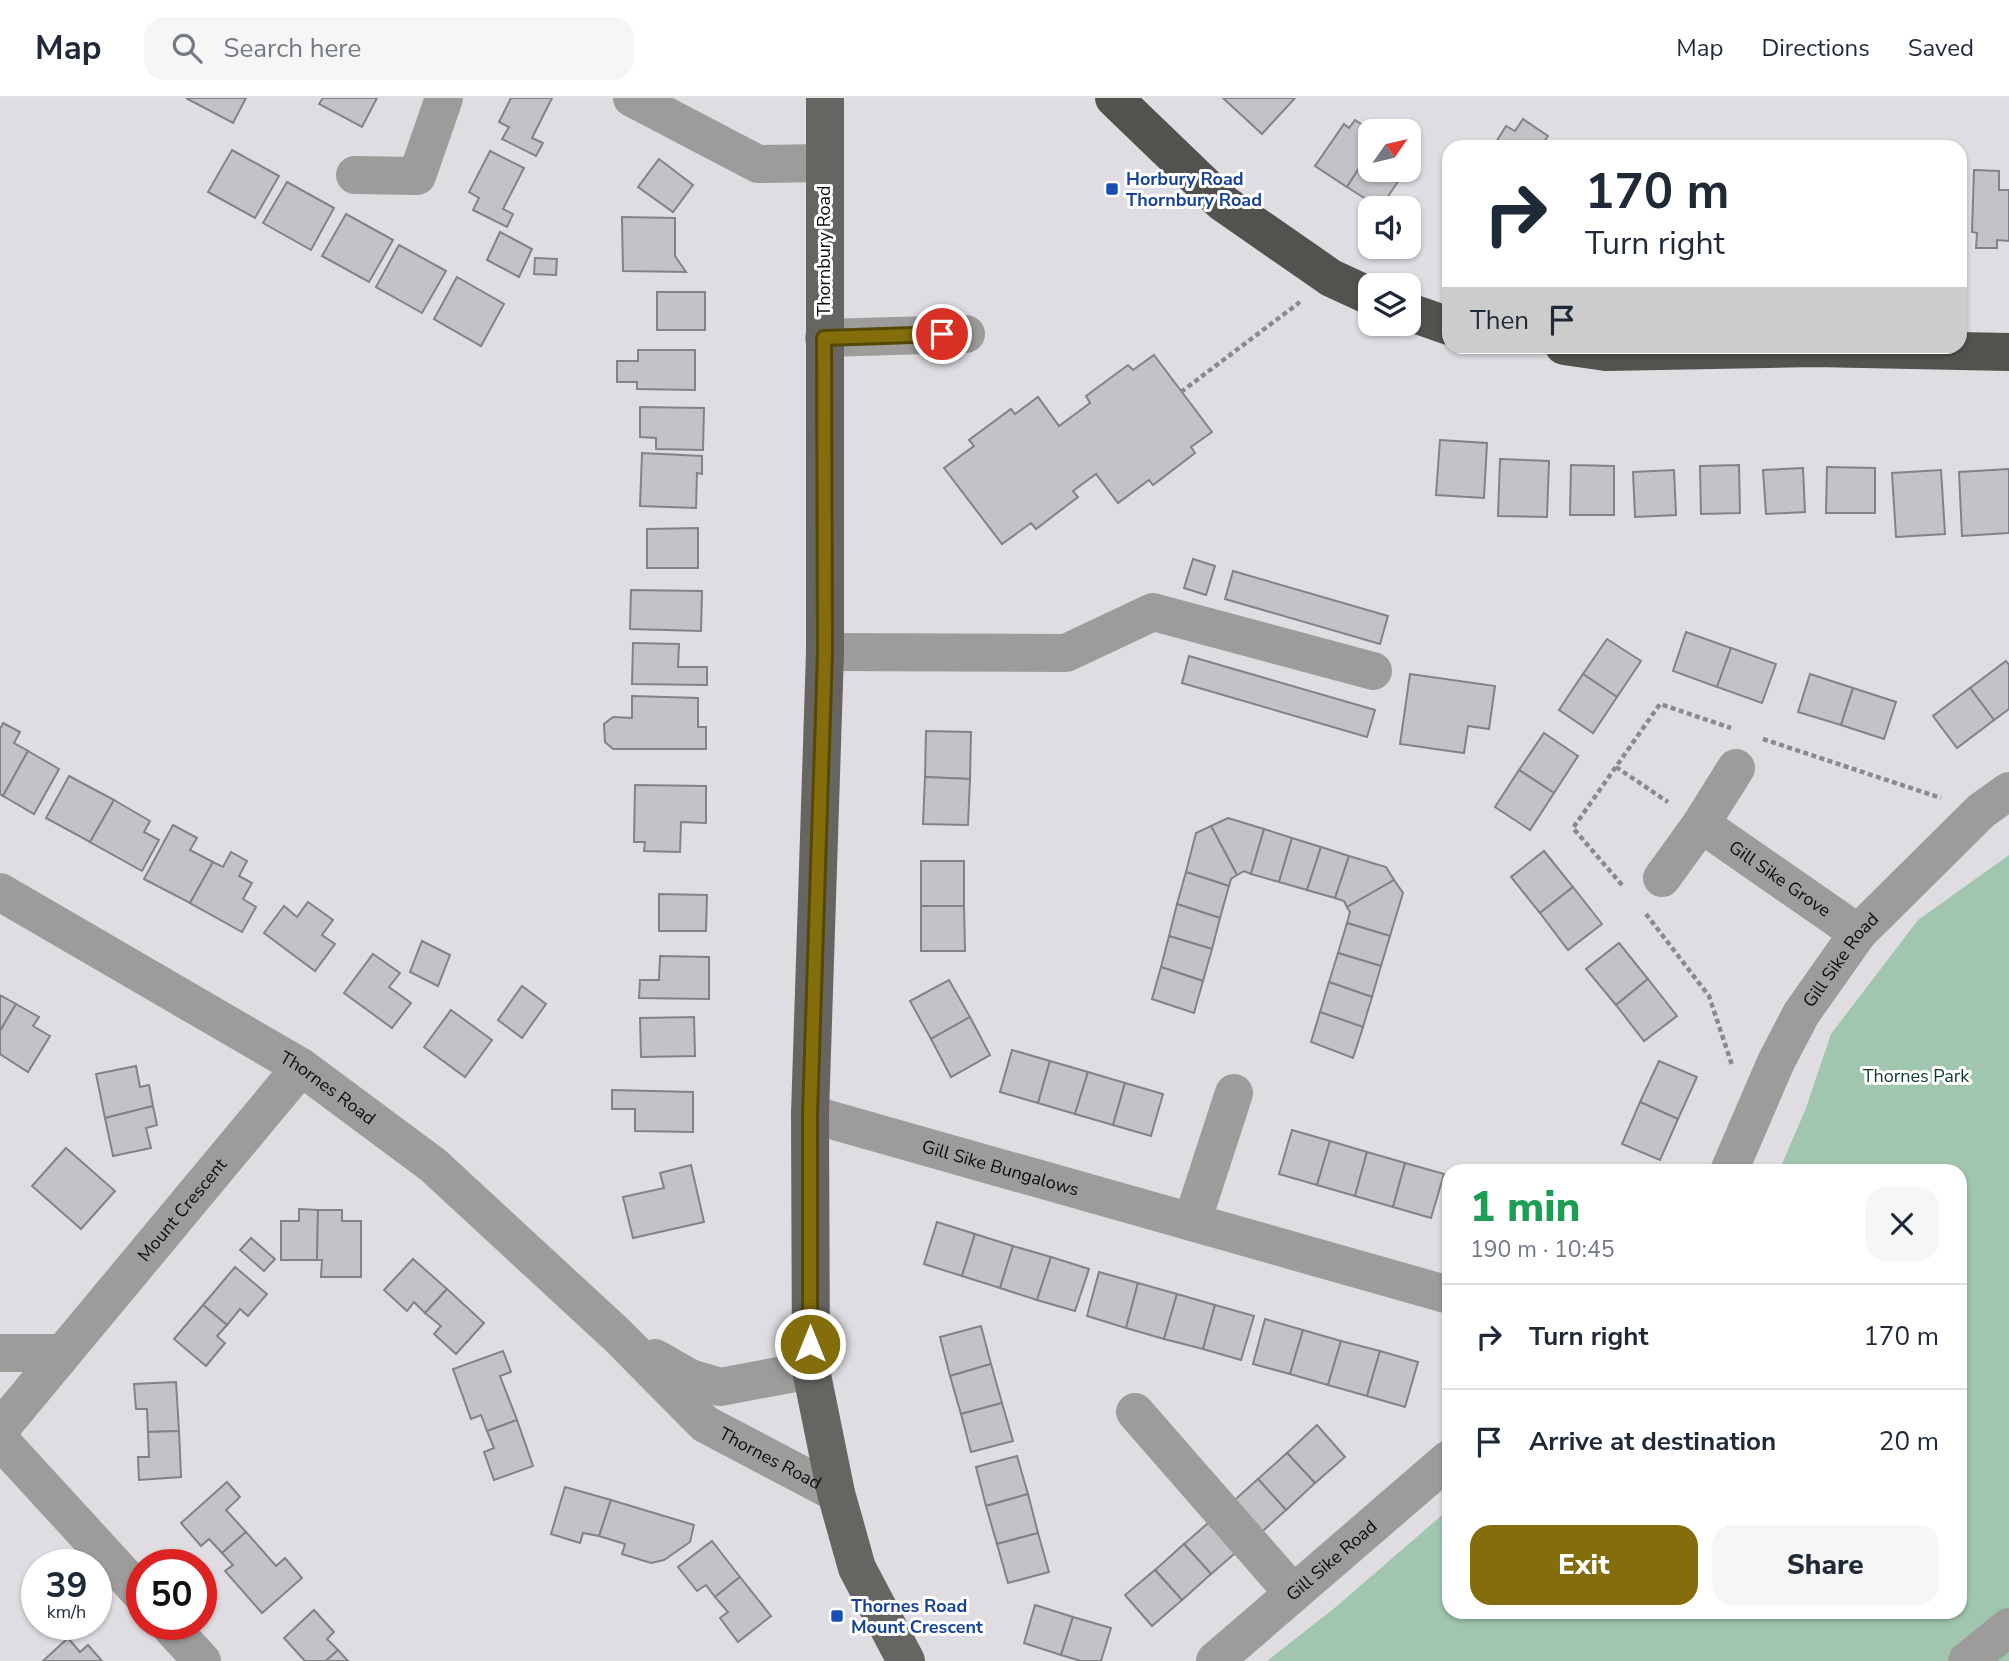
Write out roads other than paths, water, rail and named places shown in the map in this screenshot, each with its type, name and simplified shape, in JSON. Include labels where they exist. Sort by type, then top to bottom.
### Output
[{"type":"highway","points":[[1114,98],[1223,203],[1331,278],[1358,290]]},
{"type":"highway","points":[[1421,316],[1442,324]]},
{"type":"highway","points":[[1967,351],[2009,352]]},
{"type":"main road","name":"Thornbury Road","points":[[811,1370],[810,1114],[825,652],[825,98]]},
{"type":"main road","name":"Thornes Road","points":[[811,1370],[836,1493],[857,1569],[906,1661]]},
{"type":"street","points":[[355,175],[417,176],[444,98]]},
{"type":"street","points":[[632,98],[758,164],[824,163]]},
{"type":"street","points":[[824,338],[966,334]]},
{"type":"street","points":[[825,652],[1066,653],[1153,612],[1373,671]]},
{"type":"street","points":[[1662,878],[1736,768]]},
{"type":"street","name":"Gill Sike Road","points":[[1733,1164],[1776,1062],[1801,1014],[1858,933],[1981,811],[2009,791]]},
{"type":"street","name":"Gill Sike Grove","points":[[1700,824],[1858,933]]},
{"type":"street","name":"Thornes Road","points":[[0,891],[301,1067],[433,1165],[617,1335],[705,1424],[836,1493]]},
{"type":"street","name":"Mount Crescent","points":[[0,1429],[301,1067]]},
{"type":"street","points":[[1192,1222],[1234,1093]]},
{"type":"street","name":"Gill Sike Bungalows","points":[[810,1114],[1442,1293]]},
{"type":"street","name":"Thornes Road","points":[[617,1335],[690,1378],[720,1387],[811,1370]]},
{"type":"street","points":[[0,1353],[63,1353]]},
{"type":"street","points":[[1135,1412],[1293,1594]]},
{"type":"street","points":[[0,1440],[126,1578]]},
{"type":"street","name":"Gill Sike Road","points":[[1215,1661],[1442,1465]]},
{"type":"street","points":[[1967,1661],[2009,1627]]},
{"type":"street","points":[[183,1640],[202,1661]]},
{"type":"place","name":"Horbury Road Thornbury Road","points":[[1112,189]]},
{"type":"place","name":"Thornes Road Mount Crescent","points":[[837,1616]]},
{"type":"park label","name":"Thornes Park","points":[[1916,1076]]}]
